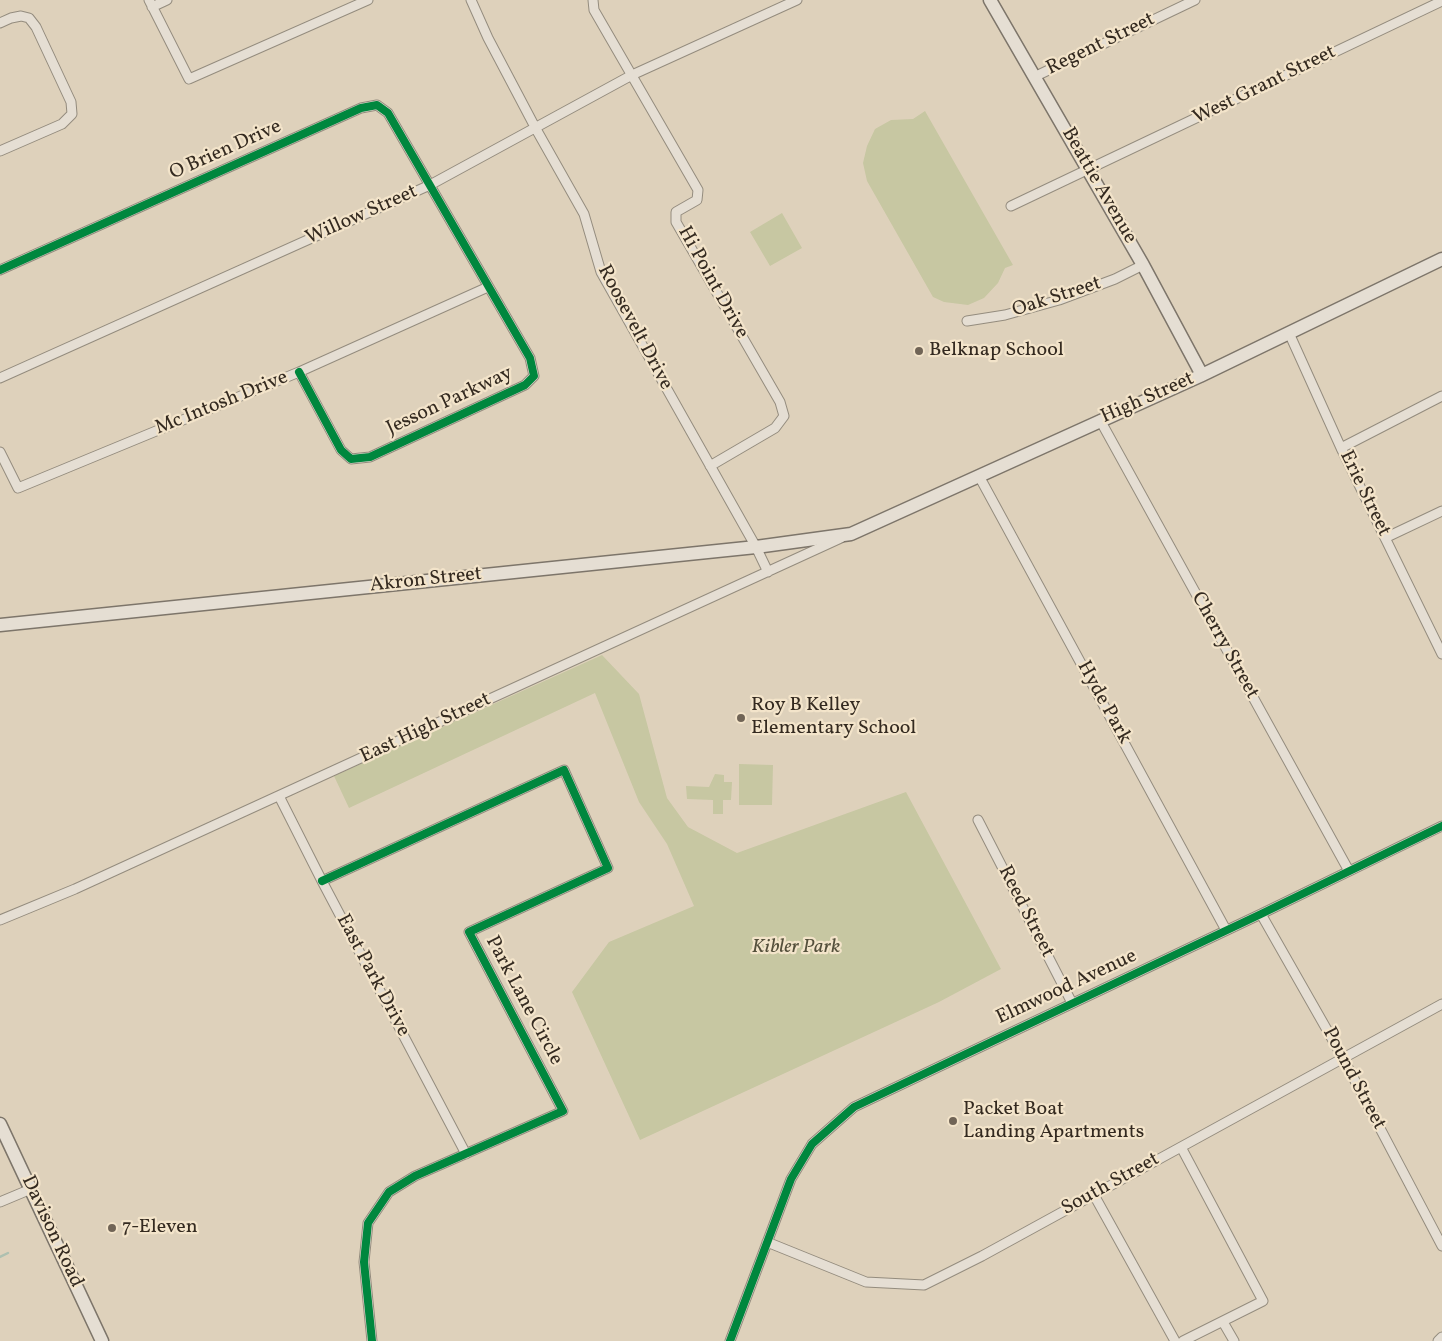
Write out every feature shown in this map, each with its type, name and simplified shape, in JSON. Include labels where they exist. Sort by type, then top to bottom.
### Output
[{"type":"main road","name":"Beattie Avenue","points":[[990,0],[1143,264],[1202,374]]},
{"type":"main road","name":"High Street","points":[[851,534],[1202,374],[1442,259]]},
{"type":"main road","name":"Akron Street","points":[[0,625],[756,547],[851,534]]},
{"type":"main road","name":"Davison Road","points":[[0,1124],[4,1144],[31,1189],[102,1341]]},
{"type":"street","points":[[167,0],[150,3],[189,79],[368,0]]},
{"type":"street","name":"Roosevelt Drive","points":[[471,0],[488,38],[536,129],[584,214],[601,272],[756,547],[768,572]]},
{"type":"street","name":"Hi Point Drive","points":[[593,0],[594,10],[698,190],[697,200],[676,212],[676,222],[780,402],[784,416],[775,428],[710,466]]},
{"type":"street","name":"Willow Street","points":[[0,378],[430,185],[536,129],[632,75],[797,0]]},
{"type":"street","name":"Regent Street","points":[[1034,77],[1195,0]]},
{"type":"street","name":"West Grant Street","points":[[1011,206],[1442,1]]},
{"type":"street","points":[[0,23],[21,16],[29,18],[36,27],[71,102],[72,114],[62,124],[0,151]]},
{"type":"street","name":"O Brien Drive","points":[[0,270],[361,108],[377,105],[388,113],[430,185]]},
{"type":"street","name":"Jesson Parkway","points":[[299,372],[341,450],[351,459],[370,457],[525,386],[534,376],[530,358],[430,185]]},
{"type":"street","name":"Oak Street","points":[[967,320],[1006,314],[1059,300],[1115,279],[1143,264]]},
{"type":"street","name":"Mc Intosh Drive","points":[[0,452],[18,488],[299,372],[488,286]]},
{"type":"street","name":"Erie Street","points":[[1289,333],[1341,448],[1385,538],[1440,643],[1442,654]]},
{"type":"street","points":[[1341,448],[1442,396]]},
{"type":"street","name":"Cherry Street","points":[[1100,420],[1349,871]]},
{"type":"street","name":"Hyde Park","points":[[979,476],[1226,930]]},
{"type":"street","points":[[1385,538],[1442,511]]},
{"type":"street","name":"East High Street","points":[[0,920],[75,889],[851,534]]},
{"type":"street","name":"Park Lane Circle","points":[[322,881],[564,770],[608,868],[469,932],[563,1111],[415,1176],[389,1192],[368,1223],[364,1262],[372,1341]]},
{"type":"street","name":"East Park Drive","points":[[279,796],[466,1154]]},
{"type":"street","name":"Reed Street","points":[[978,820],[1072,1003]]},
{"type":"street","name":"Elmwood Avenue","points":[[730,1341],[791,1179],[812,1144],[854,1107],[1442,826]]},
{"type":"street","name":"Pound Street","points":[[1261,914],[1343,1058],[1442,1246]]},
{"type":"street","name":"South Street","points":[[767,1242],[866,1282],[924,1285],[982,1256],[1442,1004]]},
{"type":"street","points":[[1181,1147],[1263,1301],[1183,1341]]},
{"type":"street","points":[[0,1202],[31,1189]]},
{"type":"street","points":[[1094,1195],[1175,1341]]},
{"type":"street","points":[[1223,1322],[1234,1341]]},
{"type":"street","points":[[1438,1341],[1442,1337]]},
{"type":"green space","points":[[925,111],[1013,265],[1005,268],[998,283],[984,298],[968,305],[944,302],[933,297],[867,181],[863,163],[867,146],[875,129],[891,120],[913,119]]},
{"type":"green space","points":[[782,213],[802,248],[770,266],[750,232]]},
{"type":"green space","name":"Kibler Park","points":[[602,655],[639,694],[667,798],[688,827],[737,853],[906,792],[1001,969],[939,1002],[640,1140],[572,992],[609,942],[694,906],[667,844],[639,802],[595,693],[349,808],[334,776]]},
{"type":"green space","points":[[739,764],[773,765],[772,805],[739,805]]},
{"type":"green space","points":[[715,774],[724,775],[724,782],[732,782],[731,800],[723,800],[723,814],[713,814],[713,800],[687,799],[686,786],[709,787]]},
{"type":"waterway","points":[[0,1257],[8,1253]]},
{"type":"cycle path","points":[[0,270],[361,108],[377,105],[388,113],[530,358],[534,376],[525,385],[370,457],[351,459],[341,450],[299,372]]},
{"type":"cycle path","points":[[322,881],[564,770],[608,868],[469,932],[563,1111],[415,1176],[389,1192],[368,1223],[364,1262],[372,1341]]},
{"type":"cycle path","points":[[730,1341],[791,1179],[812,1144],[854,1107],[1442,826]]},
{"type":"place","name":"Belknap School","points":[[919,351]]},
{"type":"place","name":"Roy B Kelley Elementary School","points":[[741,718]]},
{"type":"place","name":"Packet Boat Landing Apartments","points":[[953,1121]]},
{"type":"place","name":"7-Eleven","points":[[112,1228]]}]
